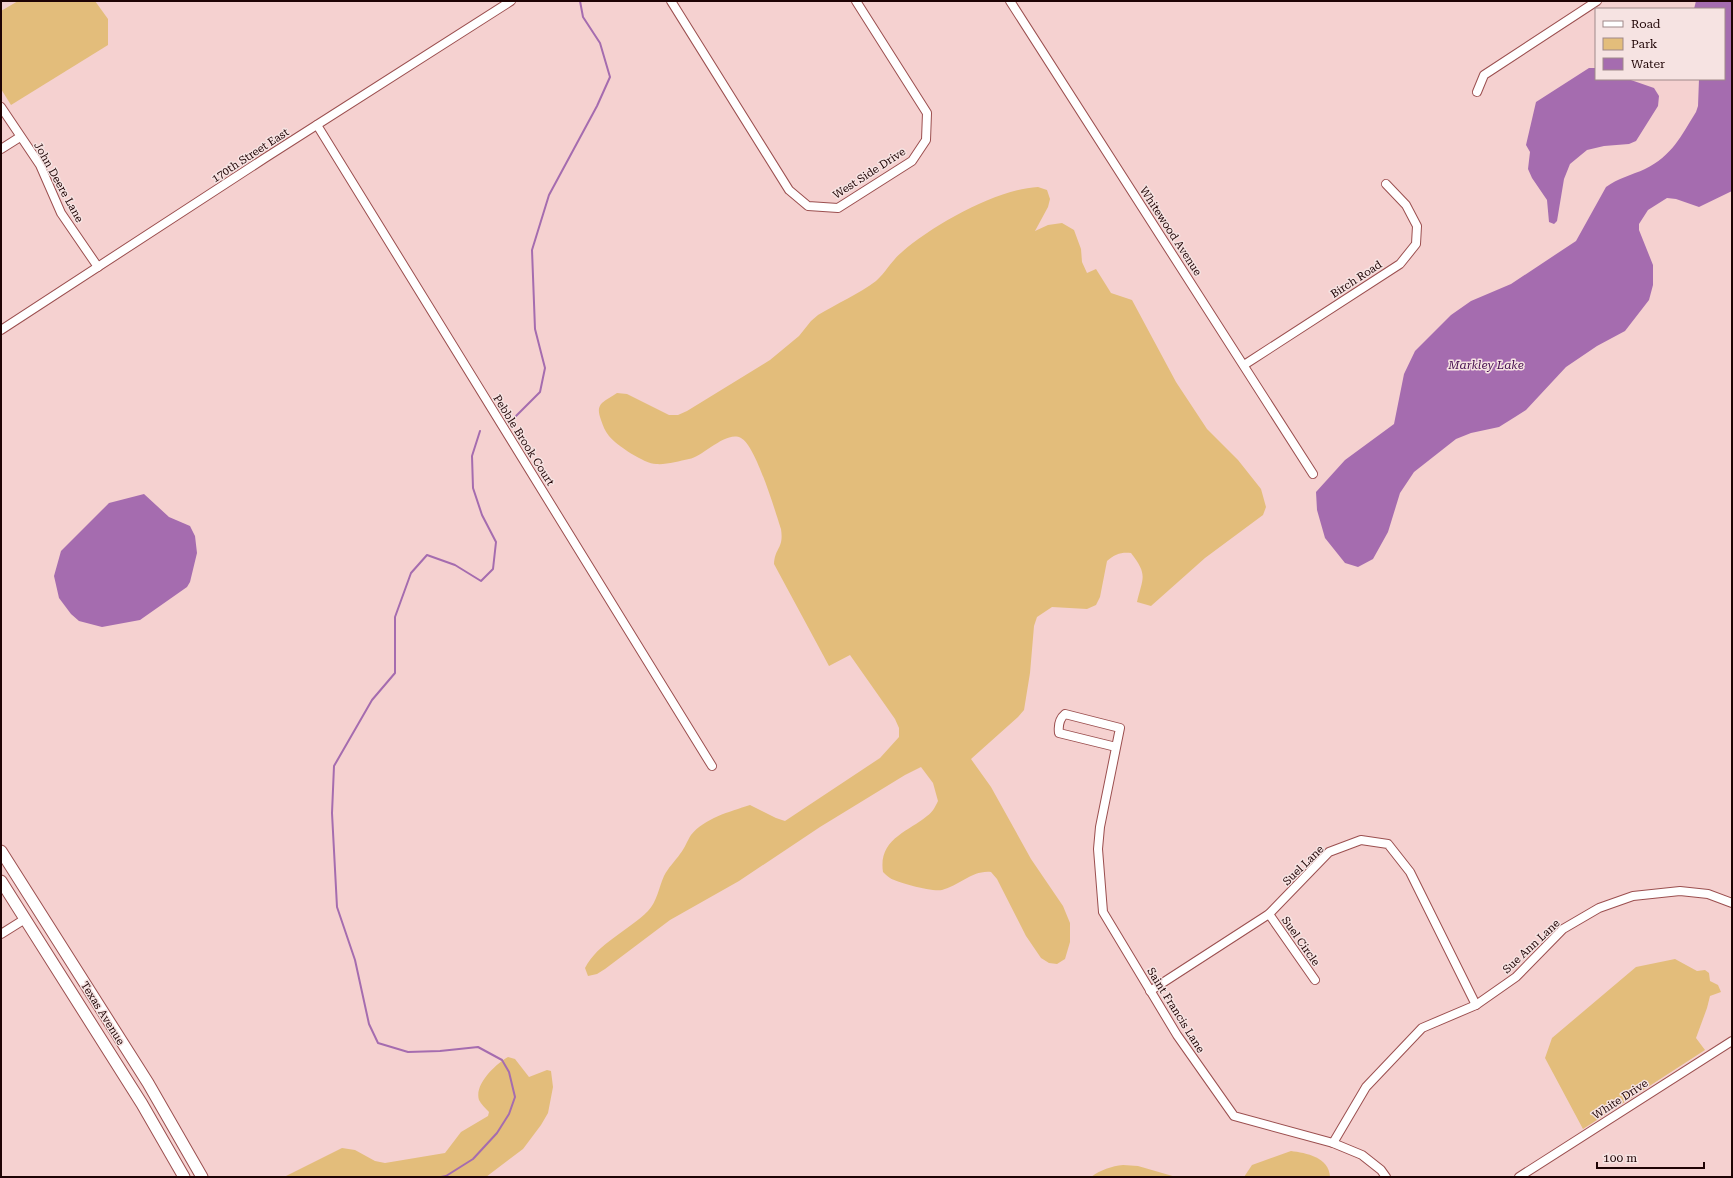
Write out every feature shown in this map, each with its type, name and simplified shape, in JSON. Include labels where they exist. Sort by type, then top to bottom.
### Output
[{"type":"main road","name":"Texas Avenue","points":[[1,851],[148,1083],[202,1177]]},
{"type":"main road","name":"Texas Avenue","points":[[1,880],[142,1104],[184,1177]]},
{"type":"street","name":"170th Street East","points":[[1,330],[317,125],[512,1]]},
{"type":"street","name":"West Side Drive","points":[[671,1],[789,190],[808,206],[838,208],[912,161],[926,140],[927,113],[856,1]]},
{"type":"street","name":"Whitewood Avenue","points":[[1010,1],[1313,474]]},
{"type":"street","points":[[1477,92],[1484,75],[1597,1]]},
{"type":"street","name":"John Deere Lane","points":[[1,108],[40,165],[61,213],[98,267]]},
{"type":"street","name":"Pebble Brook Court","points":[[317,125],[712,766]]},
{"type":"street","points":[[1,149],[20,137]]},
{"type":"street","name":"Birch Road","points":[[1244,365],[1400,264],[1416,244],[1417,226],[1406,205],[1386,184]]},
{"type":"street","name":"Saint Francis Lane","points":[[1116,747],[1059,733],[1058,727],[1060,718],[1065,714],[1120,728],[1100,827],[1098,849],[1103,912],[1177,1035],[1234,1116],[1333,1143],[1362,1154],[1382,1170],[1386,1177]]},
{"type":"street","name":"Suel Lane","points":[[1150,991],[1269,914],[1329,852],[1361,840],[1388,844],[1410,872],[1476,1005]]},
{"type":"street","name":"Sue Ann Lane","points":[[1333,1143],[1366,1087],[1422,1028],[1476,1005],[1516,977],[1563,929],[1600,908],[1633,896],[1680,891],[1708,894],[1732,902]]},
{"type":"street","name":"Suel Circle","points":[[1269,914],[1315,980]]},
{"type":"street","points":[[1,934],[25,919]]},
{"type":"street","name":"White Drive","points":[[1519,1177],[1732,1041]]},
{"type":"green space","points":[[18,1],[95,1],[108,19],[108,45],[11,105],[1,89],[1,11]]},
{"type":"green space","points":[[1038,187],[1047,190],[1050,199],[1048,207],[1035,231],[1048,225],[1062,223],[1074,230],[1081,249],[1082,262],[1087,273],[1096,269],[1111,293],[1132,300],[1176,382],[1207,429],[1238,460],[1261,489],[1266,507],[1263,515],[1205,558],[1151,606],[1137,602],[1143,576],[1142,572],[1140,566],[1131,553],[1124,553],[1115,555],[1107,561],[1100,597],[1096,605],[1087,609],[1052,607],[1037,617],[1034,626],[1030,673],[1024,710],[971,759],[991,787],[1031,859],[1063,906],[1070,923],[1070,942],[1065,959],[1057,964],[1049,963],[1041,958],[1026,936],[997,879],[991,872],[978,873],[948,888],[937,890],[915,887],[900,882],[890,878],[883,872],[885,852],[890,844],[903,832],[929,814],[934,809],[938,801],[933,783],[921,767],[905,775],[820,827],[739,881],[670,920],[605,969],[597,974],[588,976],[585,968],[598,951],[648,911],[656,899],[662,880],[666,873],[682,852],[691,835],[703,824],[718,816],[750,805],[785,821],[880,758],[899,737],[899,728],[895,719],[850,655],[829,666],[774,564],[782,536],[781,529],[759,466],[747,443],[741,438],[729,438],[689,459],[660,464],[651,463],[631,453],[609,436],[604,428],[600,416],[600,405],[605,400],[617,393],[627,394],[669,415],[678,415],[687,411],[770,360],[799,336],[818,315],[876,281],[898,255],[948,220],[985,201],[1004,194],[1022,189]]},
{"type":"green space","points":[[1675,959],[1697,971],[1705,970],[1709,973],[1710,981],[1718,985],[1721,992],[1710,996],[1696,1038],[1705,1050],[1583,1129],[1545,1058],[1552,1038],[1636,967]]},
{"type":"green space","points":[[508,1057],[515,1059],[529,1077],[547,1070],[551,1071],[553,1087],[548,1113],[541,1125],[523,1149],[486,1177],[284,1177],[342,1148],[355,1150],[375,1161],[385,1163],[445,1153],[461,1132],[488,1116],[489,1112],[479,1100],[478,1094],[480,1088],[483,1081],[492,1069]]},
{"type":"green space","points":[[1291,1151],[1316,1157],[1326,1165],[1329,1170],[1330,1177],[1244,1177],[1252,1165]]},
{"type":"green space","points":[[1123,1165],[1138,1166],[1176,1177],[1091,1177],[1106,1169]]},
{"type":"water","name":"Markley Lake","points":[[1696,1],[1732,1],[1732,191],[1699,207],[1676,199],[1667,198],[1648,210],[1639,224],[1639,230],[1653,265],[1653,285],[1649,300],[1625,331],[1597,346],[1566,367],[1526,410],[1499,427],[1471,433],[1456,439],[1414,472],[1400,493],[1388,532],[1373,559],[1358,567],[1345,563],[1325,538],[1317,510],[1316,492],[1345,460],[1394,424],[1404,374],[1415,351],[1451,315],[1471,301],[1511,284],[1576,241],[1606,187],[1615,181],[1654,164],[1675,145],[1696,112],[1698,106],[1699,80],[1725,80],[1725,8],[1694,8]]},
{"type":"water","points":[[1589,68],[1595,68],[1595,80],[1631,80],[1654,88],[1659,96],[1658,106],[1636,141],[1629,144],[1604,146],[1587,150],[1570,164],[1564,179],[1557,221],[1554,224],[1549,222],[1547,200],[1532,178],[1528,169],[1530,152],[1526,145],[1536,102]]},
{"type":"water","points":[[144,494],[169,517],[190,526],[195,536],[197,553],[190,582],[187,587],[140,620],[102,627],[79,621],[71,614],[59,598],[54,576],[61,551],[109,503]]},
{"type":"waterway","points":[[514,418],[540,392],[545,368],[535,329],[532,250],[549,195],[597,106],[610,77],[600,43],[583,17],[580,1]]},
{"type":"waterway","points":[[441,1177],[446,1176],[473,1159],[497,1133],[509,1114],[515,1097],[509,1072],[502,1060],[478,1047],[440,1051],[408,1052],[378,1043],[369,1024],[355,960],[337,907],[332,813],[334,766],[372,700],[395,673],[395,617],[411,573],[427,555],[455,565],[481,581],[493,569],[496,542],[482,515],[473,488],[472,456],[480,431]]}]
